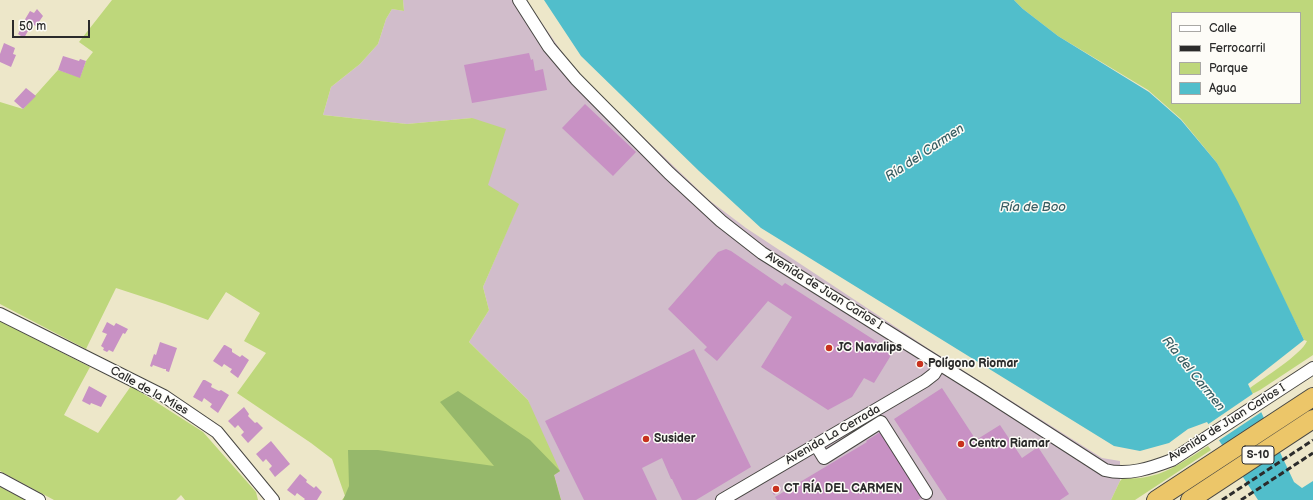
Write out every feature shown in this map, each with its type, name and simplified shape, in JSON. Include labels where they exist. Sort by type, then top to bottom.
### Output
[{"type":"highway","name":"S-10","points":[[1156,500],[1313,396]]},
{"type":"highway","name":"S-10","points":[[1190,500],[1313,419]]},
{"type":"street","name":"Avenida de Juan Carlos I","points":[[519,0],[549,47],[576,80],[721,221],[762,253],[940,364],[1105,470],[1123,472],[1154,467],[1172,460],[1313,368]]},
{"type":"street","name":"Calle de la Mies","points":[[0,314],[164,396],[188,412],[217,432],[273,500]]},
{"type":"street","name":"Avenida La Cerrada","points":[[722,500],[925,381],[934,374],[940,364]]},
{"type":"street","points":[[816,445],[824,458],[881,422],[926,493]]},
{"type":"street","points":[[0,479],[39,500]]},
{"type":"shaded area","points":[[403,0],[526,0],[566,58],[588,84],[709,200],[746,228],[926,347],[1102,458],[1120,461],[1120,481],[1111,500],[561,500],[528,400],[469,342],[489,310],[483,287],[518,205],[488,186],[472,118],[407,124],[323,115],[331,87],[360,64],[378,44],[386,19],[392,9],[404,11]]},
{"type":"green space","points":[[112,0],[403,0],[404,11],[392,9],[386,19],[378,44],[360,64],[331,87],[323,115],[407,124],[472,118],[506,129],[488,185],[519,204],[483,287],[489,310],[469,342],[528,400],[560,471],[554,475],[561,500],[342,500],[345,496],[332,459],[237,393],[266,353],[244,341],[260,313],[226,292],[208,320],[116,288],[86,349],[0,304],[0,102],[23,109],[58,70],[80,77],[86,61],[93,52],[79,42]]},
{"type":"green space","points":[[1014,0],[1313,0],[1313,355],[1252,394],[1250,388],[1290,359],[1303,347],[1307,341],[1304,340],[1217,163],[1181,119],[1148,90],[1058,36],[1023,9]]},
{"type":"green space","points":[[0,321],[90,367],[64,415],[98,433],[131,386],[203,432],[256,492],[258,500],[185,500],[181,495],[176,500],[54,500],[0,471]]},
{"type":"green space","points":[[458,391],[530,440],[560,471],[554,475],[561,500],[343,500],[349,486],[348,450],[378,450],[494,466],[440,402]]},
{"type":"green space","points":[[1208,446],[1211,450],[1135,500],[1111,500],[1123,478],[1147,477],[1158,474],[1178,465]]},
{"type":"green space","points":[[0,487],[25,500],[0,500]]},
{"type":"water","name":"Ría de Boo","points":[[544,0],[1014,0],[1023,9],[1058,36],[1149,92],[1181,120],[1217,163],[1238,202],[1304,340],[1248,384],[1294,482],[1302,488],[1313,481],[1313,500],[1258,500],[1207,422],[1188,429],[1169,443],[1140,451],[1114,446],[761,228],[699,171],[581,56]]},
{"type":"pier","points":[[1254,393],[1263,411],[1218,441],[1207,425]]},
{"type":"building","points":[[37,9],[43,16],[36,26],[34,25],[30,31],[21,26],[30,11],[34,13]]},
{"type":"building","points":[[22,27],[28,31],[24,38],[18,34]]},
{"type":"building","points":[[4,43],[15,48],[13,54],[16,55],[11,67],[0,62],[0,54]]},
{"type":"building","points":[[529,53],[531,60],[533,59],[535,71],[543,69],[547,90],[472,103],[464,65]]},
{"type":"building","points":[[63,56],[79,61],[80,59],[86,61],[80,78],[58,70]]},
{"type":"building","points":[[26,88],[36,96],[23,109],[14,101]]},
{"type":"building","points":[[585,104],[636,152],[613,176],[562,128]]},
{"type":"building","points":[[726,249],[782,286],[785,283],[893,352],[874,383],[864,378],[852,397],[828,410],[761,367],[792,317],[768,301],[717,361],[704,350],[707,347],[668,309],[718,252]]},
{"type":"building","points":[[107,322],[114,326],[116,323],[128,329],[125,334],[123,333],[113,352],[103,350],[104,348],[101,346],[107,334],[102,332]]},
{"type":"building","points":[[160,342],[177,348],[169,372],[166,371],[166,369],[153,365],[152,367],[150,366],[154,354],[156,355]]},
{"type":"building","points":[[224,345],[232,349],[232,352],[240,357],[242,355],[249,360],[238,378],[230,372],[232,369],[224,364],[222,367],[213,361]]},
{"type":"building","name":"Susider","points":[[694,349],[751,467],[696,500],[682,500],[662,458],[642,468],[657,500],[584,500],[545,421]]},
{"type":"building","points":[[203,380],[212,384],[211,387],[219,391],[221,390],[229,395],[218,413],[210,407],[212,404],[204,398],[202,402],[193,397]]},
{"type":"building","points":[[89,386],[107,396],[101,407],[91,403],[90,405],[82,401]]},
{"type":"building","name":"Centro Riamar","points":[[942,388],[976,440],[1000,425],[1022,458],[1038,447],[1069,494],[1060,500],[947,500],[894,419]]},
{"type":"building","points":[[244,407],[249,414],[248,416],[263,428],[248,443],[241,435],[244,432],[238,425],[235,428],[228,421]]},
{"type":"building","points":[[882,431],[924,496],[918,500],[777,500],[775,497],[867,442],[866,441]]},
{"type":"building","points":[[271,441],[290,464],[275,477],[269,469],[272,466],[266,459],[263,462],[256,454]]},
{"type":"building","points":[[300,474],[307,480],[306,482],[314,488],[316,486],[322,492],[317,500],[304,500],[305,499],[297,493],[295,496],[287,490]]},
{"type":"building","name":"CT RÍA DEL CARMEN","points":[[778,484],[782,490],[774,495],[770,488]]},
{"type":"railway","points":[[1222,500],[1313,440]]},
{"type":"railway","points":[[1241,500],[1313,453]]},
{"type":"place","name":"JC Navalips","points":[[829,348]]},
{"type":"place","name":"Polígono Riomar","points":[[920,364]]},
{"type":"place","name":"Susider","points":[[646,439]]},
{"type":"place","name":"Centro Riamar","points":[[961,444]]},
{"type":"place","name":"CT RÍA DEL CARMEN","points":[[776,489]]},
{"type":"water label","name":"Ría del Carmen","points":[[925,153]]},
{"type":"water label","name":"Ría del Carmen","points":[[1193,374]]}]
